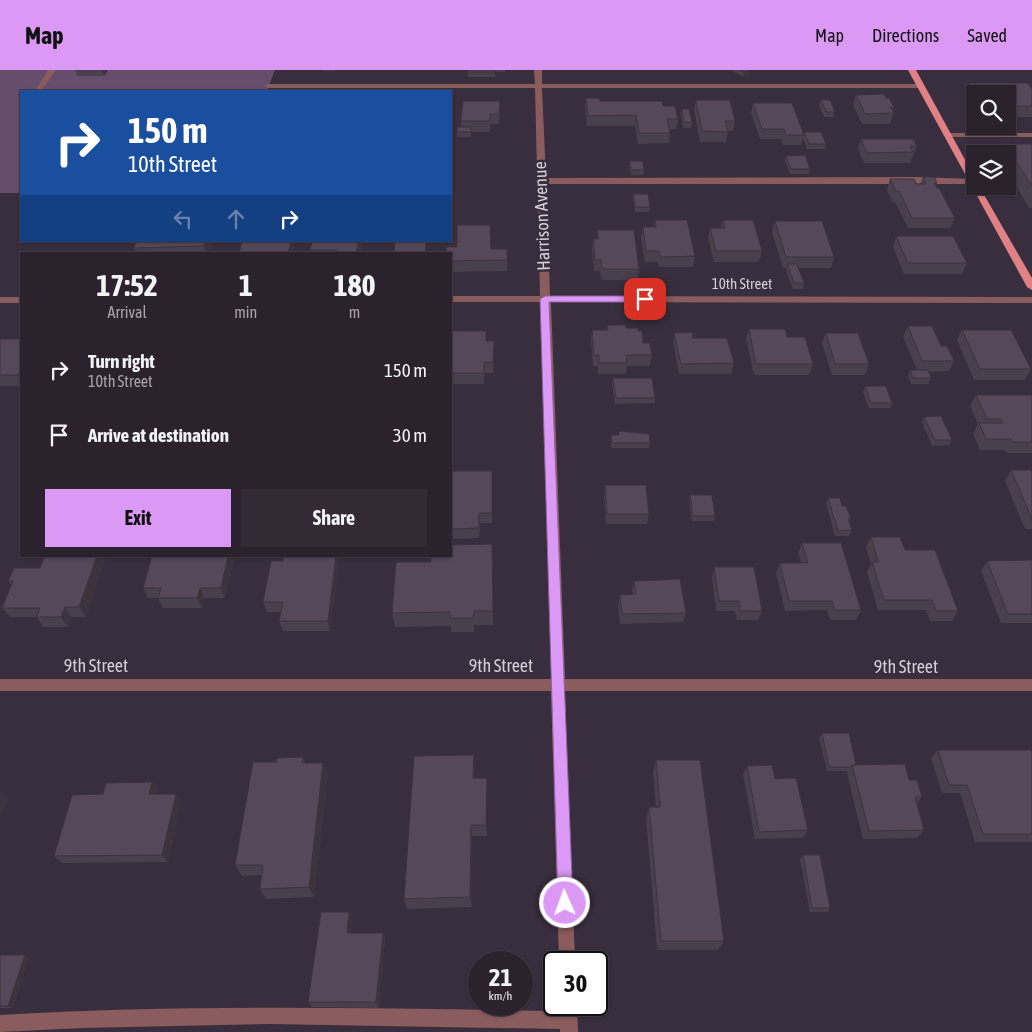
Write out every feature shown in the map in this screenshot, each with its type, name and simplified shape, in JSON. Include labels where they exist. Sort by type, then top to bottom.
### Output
[{"type":"main road","points":[[912,70],[966,170]]},
{"type":"main road","points":[[980,195],[1032,287]]},
{"type":"street","points":[[38,90],[52,70]]},
{"type":"street","name":"Harrison Avenue","points":[[538,70],[567,951]]},
{"type":"street","points":[[268,86],[921,86]]},
{"type":"street","points":[[947,135],[1032,135]]},
{"type":"street","points":[[541,181],[966,185]]},
{"type":"street","name":"10th Street","points":[[452,299],[1032,300]]},
{"type":"street","points":[[0,300],[20,300]]},
{"type":"street","name":"9th Street","points":[[0,685],[1032,685]]},
{"type":"street","points":[[0,1024],[82,1019],[270,1015],[569,1019]]},
{"type":"shaded area","points":[[0,70],[275,70],[267,90],[20,90],[20,193],[0,193]]},
{"type":"building","points":[[468,70],[495,70],[495,72],[468,72]]},
{"type":"building","points":[[969,83],[1028,83],[1032,89],[1032,106],[1016,106],[1016,85],[970,85]]},
{"type":"building","points":[[884,94],[886,98],[889,98],[894,107],[890,107],[894,113],[865,114],[856,95]]},
{"type":"building","points":[[586,98],[599,98],[600,101],[662,101],[663,106],[675,106],[678,119],[667,119],[670,133],[639,133],[636,115],[588,116]]},
{"type":"building","points":[[696,100],[730,100],[735,121],[725,121],[728,132],[702,131]]},
{"type":"building","points":[[821,100],[830,100],[835,112],[826,112]]},
{"type":"building","points":[[463,101],[500,101],[499,114],[490,114],[490,121],[461,121]]},
{"type":"building","points":[[753,103],[792,103],[804,135],[786,135],[784,129],[762,129]]},
{"type":"building","points":[[682,109],[689,109],[692,122],[684,122]]},
{"type":"building","points":[[457,127],[471,127],[471,132],[457,132]]},
{"type":"building","points":[[804,132],[821,132],[826,144],[809,144]]},
{"type":"building","points":[[861,139],[913,139],[917,146],[910,146],[913,152],[867,153]]},
{"type":"building","points":[[1032,144],[1032,186],[1018,164],[1016,164],[1016,145],[1000,145]]},
{"type":"building","points":[[805,155],[810,169],[791,169],[786,156]]},
{"type":"building","points":[[630,161],[643,161],[644,170],[631,170]]},
{"type":"building","points":[[923,177],[934,177],[937,183],[934,183],[939,188],[955,218],[912,218],[899,191],[896,191],[890,179],[914,179],[916,184],[926,184]]},
{"type":"building","points":[[633,194],[648,194],[650,207],[635,207]]},
{"type":"building","points":[[655,220],[687,220],[695,256],[660,257],[659,251],[646,251],[643,227],[656,227]]},
{"type":"building","points":[[723,220],[753,220],[762,251],[716,251],[710,228],[725,228]]},
{"type":"building","points":[[775,221],[822,221],[834,257],[786,257]]},
{"type":"building","points":[[457,225],[490,225],[491,249],[507,249],[507,260],[452,261],[452,252],[446,252],[446,247],[457,247]]},
{"type":"building","points":[[597,230],[634,230],[639,269],[602,269],[601,260],[595,260],[593,239],[599,239]]},
{"type":"building","points":[[896,236],[953,236],[967,263],[908,263]]},
{"type":"building","points":[[136,242],[206,242],[204,246],[134,248]]},
{"type":"building","points":[[242,242],[291,242],[288,252],[239,252]]},
{"type":"building","points":[[312,242],[359,242],[356,252],[310,250]]},
{"type":"building","points":[[395,242],[426,242],[425,252],[394,252]]},
{"type":"building","points":[[787,264],[797,264],[804,283],[794,283]]},
{"type":"building","points":[[607,325],[626,325],[626,328],[638,328],[638,331],[642,331],[643,343],[650,343],[652,355],[626,355],[627,363],[599,363],[599,355],[594,355],[592,330],[608,330]]},
{"type":"building","points":[[908,326],[932,326],[941,346],[947,346],[954,361],[922,361]]},
{"type":"building","points":[[749,329],[785,329],[787,337],[805,337],[813,364],[756,364]]},
{"type":"building","points":[[962,330],[1011,330],[1031,369],[980,369]]},
{"type":"building","points":[[452,331],[486,331],[486,341],[494,341],[493,362],[484,362],[484,373],[452,373]]},
{"type":"building","points":[[692,332],[693,338],[727,338],[734,363],[681,364],[674,333]]},
{"type":"building","points":[[826,333],[858,333],[869,364],[835,364]]},
{"type":"building","points":[[0,339],[20,339],[20,375],[0,375]]},
{"type":"building","points":[[910,370],[928,370],[931,378],[913,378]]},
{"type":"building","points":[[613,378],[652,378],[655,398],[616,398]]},
{"type":"building","points":[[865,386],[886,386],[892,403],[871,403]]},
{"type":"building","points":[[976,395],[1032,395],[1032,442],[1013,442],[1011,439],[986,439],[979,423],[1003,423],[1001,419],[987,419]]},
{"type":"building","points":[[941,416],[952,440],[935,440],[924,417]]},
{"type":"building","points":[[619,431],[649,434],[650,443],[612,443],[611,435],[619,435]]},
{"type":"building","points":[[1011,470],[1032,470],[1032,519]]},
{"type":"building","points":[[452,471],[492,471],[492,513],[479,513],[479,528],[452,529]]},
{"type":"building","points":[[605,485],[646,485],[649,514],[607,514]]},
{"type":"building","points":[[690,495],[712,495],[715,516],[693,516]]},
{"type":"building","points":[[828,498],[840,498],[842,506],[846,506],[851,519],[848,519],[852,530],[838,531]]},
{"type":"building","points":[[871,537],[900,537],[905,550],[935,550],[958,611],[936,611],[932,600],[884,600],[872,562],[878,562]]},
{"type":"building","points":[[802,543],[841,543],[861,610],[834,610],[832,601],[789,601],[780,563],[808,563]]},
{"type":"building","points":[[492,544],[493,611],[474,611],[473,618],[450,618],[450,612],[392,613],[396,562],[431,562],[431,557],[452,557],[452,545]]},
{"type":"building","points":[[45,557],[97,557],[79,607],[65,607],[61,617],[36,617],[40,608],[2,608],[13,581],[8,581],[14,568],[40,568]]},
{"type":"building","points":[[152,557],[228,557],[221,588],[200,588],[197,598],[158,598],[161,588],[143,588]]},
{"type":"building","points":[[284,557],[336,557],[328,621],[279,621],[283,602],[263,602],[271,561],[283,561]]},
{"type":"building","points":[[1032,560],[1032,614],[1008,614],[987,561]]},
{"type":"building","points":[[714,567],[754,567],[762,611],[740,611],[739,601],[719,601]]},
{"type":"building","points":[[680,579],[686,613],[622,614],[620,595],[636,594],[634,581]]},
{"type":"building","points":[[822,733],[849,733],[856,765],[851,767],[829,767]]},
{"type":"building","points":[[938,750],[1032,750],[1032,834],[983,834],[967,785],[949,785]]},
{"type":"building","points":[[474,755],[473,778],[487,778],[486,825],[471,825],[470,897],[404,899],[414,756]]},
{"type":"building","points":[[303,757],[302,763],[323,763],[309,887],[260,889],[263,865],[235,865],[253,762],[276,762],[277,758]]},
{"type":"building","points":[[656,760],[700,760],[724,941],[661,941],[649,807],[660,807]]},
{"type":"building","points":[[905,764],[909,780],[917,780],[922,797],[915,797],[924,830],[869,831],[852,765]]},
{"type":"building","points":[[772,765],[775,779],[796,778],[808,830],[759,832],[747,766]]},
{"type":"building","points":[[152,782],[149,794],[176,794],[162,855],[54,856],[72,795],[103,794],[106,783]]},
{"type":"building","points":[[803,855],[820,855],[830,908],[812,908]]},
{"type":"building","points":[[321,912],[349,912],[347,933],[383,933],[376,1002],[308,1002]]},
{"type":"building","points":[[0,955],[25,955],[8,1006],[0,1006]]},
{"type":"route","points":[[565,903],[545,299],[645,299]]}]
